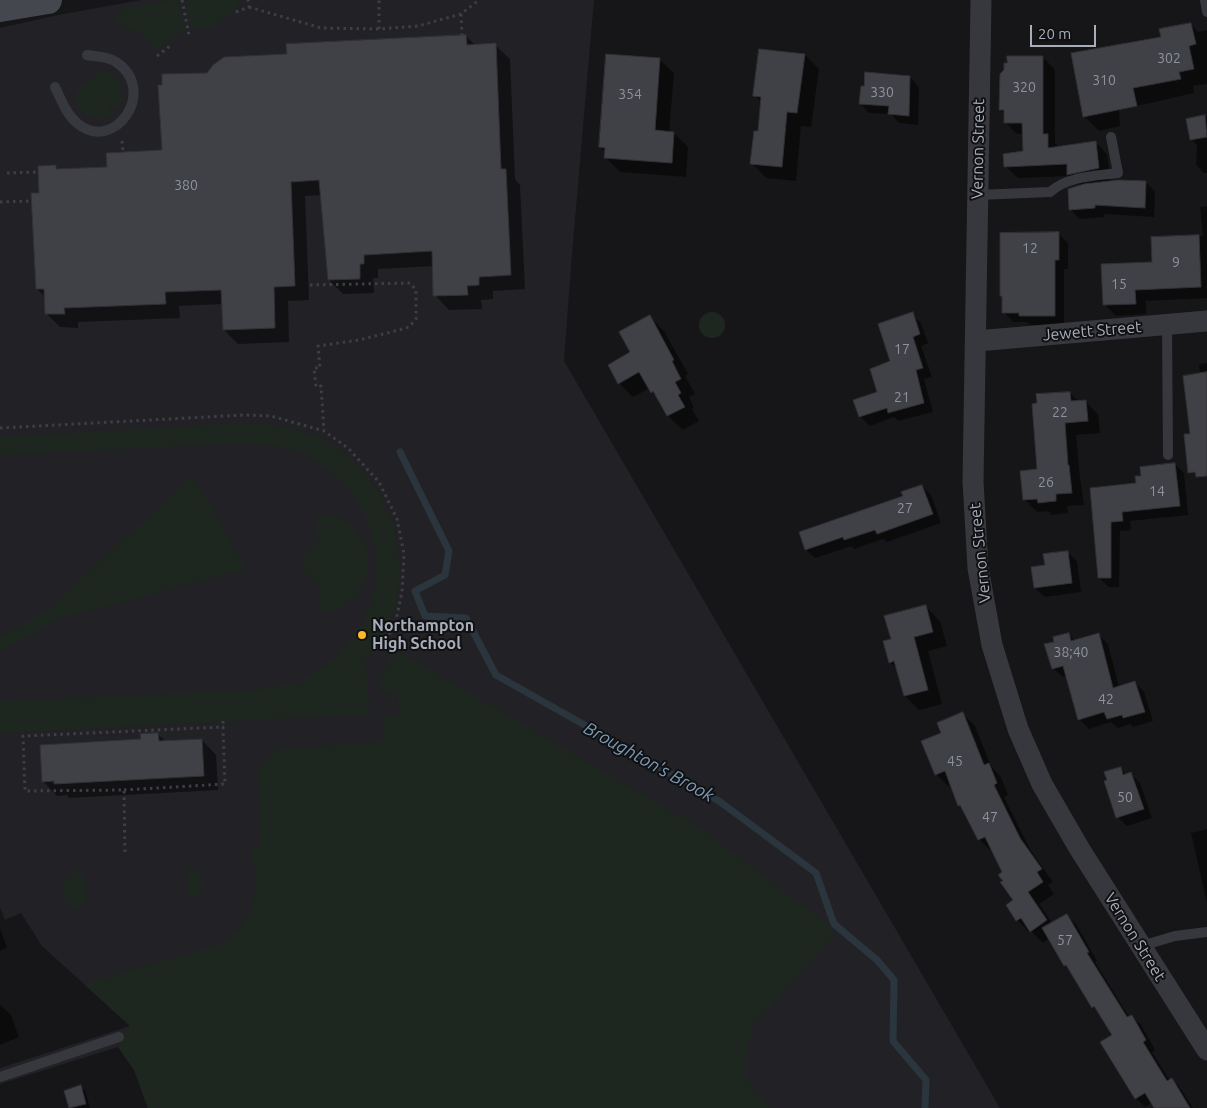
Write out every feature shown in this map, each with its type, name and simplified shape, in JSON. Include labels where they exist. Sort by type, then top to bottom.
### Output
[{"type":"main road","points":[[0,8],[48,0]]},
{"type":"street","name":"Vernon Street","points":[[981,0],[974,481],[978,568],[992,645],[1018,729],[1042,784],[1079,848],[1207,1050]]},
{"type":"street","name":"Jewett Street","points":[[977,341],[1207,321]]},
{"type":"lane","points":[[1205,0],[1207,12]]},
{"type":"lane","points":[[55,87],[71,117],[86,129],[98,132],[112,128],[124,120],[133,104],[134,95],[130,77],[116,61],[86,56]]},
{"type":"lane","points":[[977,195],[1050,192],[1058,185],[1067,181],[1118,173],[1111,136]]},
{"type":"lane","points":[[1167,324],[1168,454]]},
{"type":"lane","points":[[1141,946],[1175,936],[1207,932]]},
{"type":"lane","points":[[0,1077],[119,1037]]},
{"type":"path","points":[[182,0],[189,35]]},
{"type":"path","points":[[248,0],[249,7]]},
{"type":"path","points":[[379,0],[379,29]]},
{"type":"path","points":[[236,12],[249,7],[322,28],[379,29],[418,26],[461,14],[479,0]]},
{"type":"path","points":[[461,14],[462,35]]},
{"type":"path","points":[[156,56],[170,46]]},
{"type":"path","points":[[122,140],[122,152]]},
{"type":"path","points":[[7,173],[38,172]]},
{"type":"path","points":[[0,202],[32,201]]},
{"type":"path","points":[[310,285],[410,283],[416,290],[416,319],[409,326],[359,340],[318,346],[320,368],[314,368],[316,387],[321,386],[324,431]]},
{"type":"path","points":[[0,428],[244,415],[271,416],[324,431],[348,448],[379,482],[397,519],[404,554],[402,592],[395,625],[380,648]]},
{"type":"path","points":[[223,722],[225,784],[124,790],[26,791],[23,736],[223,727]]},
{"type":"path","points":[[124,790],[125,854]]},
{"type":"shaded area","name":"Northampton High School","points":[[141,0],[594,0],[564,361],[1000,1108],[148,1108],[134,1070],[118,1047],[0,1084],[0,1068],[130,1026],[42,946],[21,913],[5,920],[0,908],[0,28]]},
{"type":"shaded area","points":[[171,0],[179,3],[185,29],[158,48],[155,48],[142,35],[122,25],[116,19],[117,14],[124,9]]},
{"type":"shaded area","points":[[186,0],[239,0],[231,15],[214,26],[205,29],[197,28],[191,24],[187,16]]},
{"type":"shaded area","points":[[102,71],[109,73],[118,80],[121,86],[122,98],[118,110],[113,105],[109,106],[109,110],[113,114],[99,119],[92,118],[82,111],[78,106],[75,93]]},
{"type":"shaded area","points":[[712,312],[721,316],[725,325],[721,334],[712,338],[703,334],[699,325],[703,316]]},
{"type":"shaded area","points":[[250,423],[283,426],[312,435],[338,448],[361,469],[380,495],[393,526],[400,565],[398,598],[388,629],[365,662],[370,714],[0,733],[0,701],[258,690],[299,682],[337,658],[363,624],[375,590],[377,558],[368,521],[354,496],[337,476],[311,458],[284,447],[247,443],[0,455],[0,437]]},
{"type":"shaded area","points":[[193,475],[246,569],[57,619],[0,652],[0,637],[50,608]]},
{"type":"shaded area","points":[[317,514],[338,518],[354,529],[364,544],[368,561],[365,578],[357,594],[342,607],[321,614],[319,585],[305,573],[304,556],[318,543]]},
{"type":"shaded area","points":[[394,649],[705,831],[832,928],[833,937],[756,1022],[746,1049],[746,1078],[770,1108],[148,1108],[134,1070],[118,1047],[130,1026],[84,984],[212,947],[226,940],[238,930],[252,907],[255,894],[253,865],[249,850],[261,846],[258,770],[274,750],[384,741],[382,716],[399,714],[397,694],[381,694],[380,680]]},
{"type":"shaded area","points":[[189,867],[194,868],[200,873],[203,880],[200,893],[192,899],[189,895],[186,869]]},
{"type":"shaded area","points":[[76,873],[84,875],[87,904],[79,907],[67,903],[62,890],[63,883],[68,877]]},
{"type":"building","points":[[1191,23],[1196,44],[1189,46],[1194,69],[1179,72],[1181,79],[1133,88],[1137,106],[1083,117],[1071,53],[1161,37],[1159,29]]},
{"type":"building","points":[[466,35],[467,45],[496,43],[501,169],[506,169],[511,275],[479,277],[479,285],[467,286],[468,295],[433,296],[432,251],[364,255],[364,264],[360,264],[360,279],[328,280],[319,180],[291,182],[295,286],[274,287],[275,328],[223,330],[221,290],[165,292],[166,304],[64,308],[65,314],[45,314],[44,289],[36,289],[31,193],[39,193],[38,166],[56,165],[56,169],[107,167],[106,153],[162,150],[158,85],[162,85],[162,74],[207,73],[213,65],[224,57],[287,54],[286,44]]},
{"type":"building","points":[[759,49],[805,54],[797,113],[787,112],[782,167],[750,164],[754,131],[758,131],[761,97],[753,96]]},
{"type":"building","points":[[606,54],[660,58],[655,130],[674,132],[672,163],[604,158],[605,148],[599,147]]},
{"type":"building","points":[[1007,56],[1043,56],[1043,134],[1048,134],[1048,148],[1096,141],[1099,168],[1067,175],[1067,164],[1004,167],[1003,154],[1023,151],[1022,123],[1004,123],[1004,110],[999,110],[1000,74],[1004,70],[1004,63],[1007,63]]},
{"type":"building","points":[[865,72],[910,76],[909,116],[888,114],[889,106],[859,104],[861,86],[864,86]]},
{"type":"building","points":[[1205,115],[1207,137],[1190,140],[1186,119]]},
{"type":"building","points":[[1119,180],[1146,181],[1145,208],[1095,205],[1095,208],[1069,210],[1068,189],[1084,184]]},
{"type":"building","points":[[1059,232],[1059,260],[1055,260],[1055,316],[1019,316],[1019,313],[1002,313],[1002,296],[1000,296],[1000,233]]},
{"type":"building","points":[[1199,235],[1201,287],[1135,290],[1136,304],[1103,305],[1101,264],[1152,262],[1151,237]]},
{"type":"building","points":[[913,312],[920,334],[913,337],[923,368],[916,370],[924,403],[888,413],[887,408],[859,417],[853,400],[877,392],[870,369],[890,361],[878,324]]},
{"type":"building","points":[[650,315],[674,360],[672,361],[681,379],[675,382],[681,393],[678,395],[685,407],[667,416],[653,391],[651,393],[639,372],[618,384],[608,365],[630,352],[619,332]]},
{"type":"building","points":[[1207,372],[1207,476],[1196,477],[1195,472],[1188,473],[1184,434],[1190,434],[1183,376]]},
{"type":"building","points":[[1070,392],[1071,401],[1086,400],[1088,421],[1065,423],[1072,493],[1056,494],[1056,501],[1038,503],[1037,499],[1023,500],[1020,471],[1037,469],[1032,404],[1037,403],[1036,394]]},
{"type":"building","points":[[1175,463],[1180,506],[1122,512],[1123,521],[1111,522],[1111,578],[1098,578],[1090,488],[1136,483],[1135,476],[1141,476],[1140,467]]},
{"type":"building","points":[[922,485],[933,514],[877,534],[875,530],[844,540],[843,537],[805,550],[799,532],[903,496],[901,492]]},
{"type":"building","points":[[1068,551],[1072,583],[1034,588],[1031,567],[1045,565],[1043,554]]},
{"type":"building","points":[[926,605],[933,632],[914,637],[928,690],[904,696],[894,661],[889,663],[883,641],[891,639],[884,616]]},
{"type":"building","points":[[1069,633],[1071,641],[1099,633],[1113,688],[1135,681],[1145,712],[1123,718],[1122,715],[1107,719],[1104,712],[1078,720],[1063,666],[1052,669],[1044,644],[1054,642],[1053,637]]},
{"type":"building","points":[[963,712],[984,765],[989,763],[997,783],[994,785],[1020,838],[1042,869],[1037,872],[1043,882],[1028,892],[1047,920],[1030,932],[1021,918],[1016,921],[1006,905],[1013,900],[1000,882],[1003,881],[998,875],[1002,872],[985,837],[978,840],[960,805],[958,806],[945,771],[935,775],[921,741],[941,733],[937,723]]},
{"type":"building","points":[[158,733],[159,741],[202,739],[204,776],[54,784],[54,781],[42,782],[40,745],[141,739],[140,734]]},
{"type":"building","points":[[1121,767],[1123,775],[1131,772],[1144,809],[1116,818],[1104,781],[1107,780],[1104,772]]},
{"type":"building","points":[[1067,914],[1089,952],[1087,953],[1127,1017],[1132,1015],[1146,1040],[1143,1042],[1167,1081],[1172,1078],[1190,1108],[1154,1108],[1145,1093],[1135,1099],[1100,1042],[1112,1035],[1094,1006],[1092,1008],[1066,965],[1064,966],[1042,928]]},
{"type":"building","points":[[81,1085],[86,1104],[69,1108],[64,1091]]},
{"type":"waterway","name":"Broughton's Brook","points":[[400,452],[449,551],[445,575],[415,591],[425,616],[466,618],[496,675],[719,801],[816,873],[834,924],[877,960],[894,980],[893,1041],[926,1080],[925,1108]]},
{"type":"place","name":"Northampton High School","points":[[362,635]]}]
